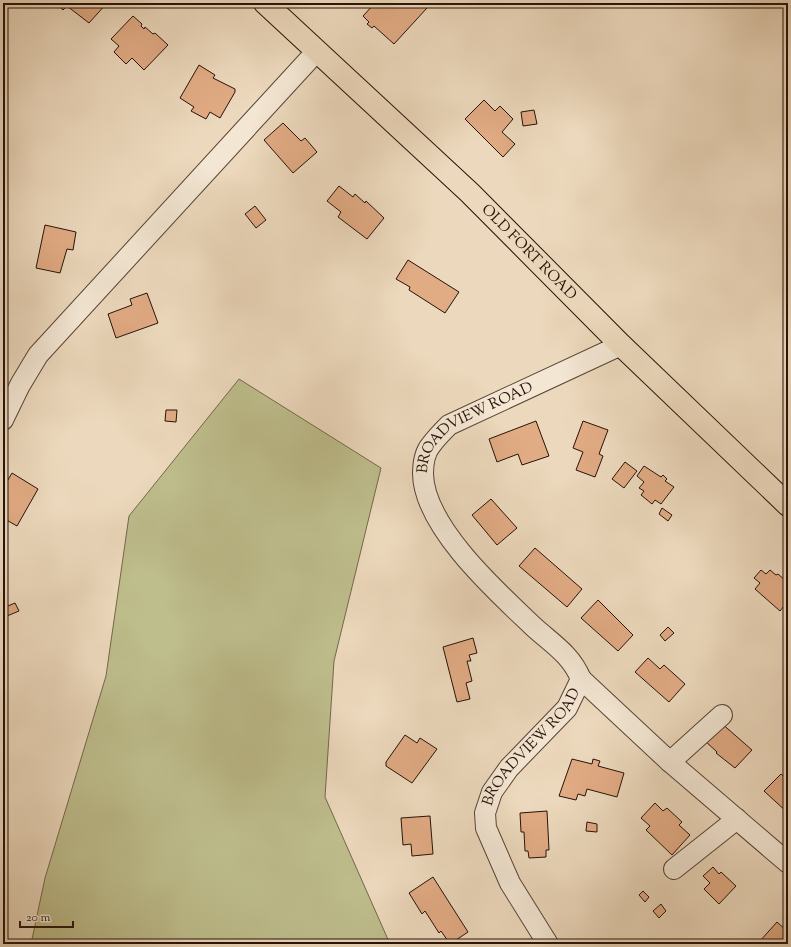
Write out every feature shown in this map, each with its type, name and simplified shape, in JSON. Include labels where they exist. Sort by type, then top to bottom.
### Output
[{"type":"main road","name":"OLD FORT ROAD","points":[[265,3],[316,52],[470,193],[621,345],[788,505]]},
{"type":"street","points":[[3,420],[33,362],[52,338],[316,52]]},
{"type":"street","name":"BROADVIEW ROAD","points":[[621,345],[449,425],[430,445],[423,465],[424,486],[432,509],[454,544],[504,598],[556,645],[575,665],[581,679],[670,762],[788,863]]},
{"type":"street","name":"BROADVIEW ROAD","points":[[548,944],[510,883],[486,828],[485,813],[492,792],[509,768],[567,708],[581,679]]},
{"type":"street","points":[[670,762],[722,716]]},
{"type":"street","points":[[674,869],[737,819]]},
{"type":"street","points":[[530,944],[534,921]]},
{"type":"shaded area","points":[[239,379],[381,468],[334,661],[325,797],[390,944],[31,944],[45,878],[106,676],[129,516]]},
{"type":"building","points":[[56,3],[107,3],[89,23],[67,6],[63,10]]},
{"type":"building","points":[[375,3],[401,3],[403,5],[405,3],[413,3],[417,7],[422,3],[427,8],[394,44],[374,26],[372,28],[367,24],[369,22],[363,16]]},
{"type":"building","points":[[133,16],[142,24],[141,26],[144,29],[145,27],[153,34],[155,33],[168,45],[144,70],[132,58],[126,64],[114,52],[119,46],[111,39]]},
{"type":"building","points":[[199,65],[215,75],[213,78],[235,89],[235,92],[220,118],[210,112],[206,119],[191,111],[194,107],[180,98]]},
{"type":"building","points":[[484,100],[495,111],[500,106],[513,119],[502,132],[515,144],[503,157],[465,119]]},
{"type":"building","points":[[534,110],[537,124],[523,126],[521,112]]},
{"type":"building","points":[[283,123],[301,141],[305,138],[317,152],[293,173],[264,140]]},
{"type":"building","points":[[339,186],[353,197],[355,194],[365,203],[366,201],[384,218],[367,239],[338,217],[341,212],[327,201]]},
{"type":"building","points":[[255,206],[266,220],[256,228],[245,214]]},
{"type":"building","points":[[45,225],[76,232],[73,250],[67,249],[60,273],[36,268]]},
{"type":"building","points":[[408,260],[459,292],[445,313],[409,290],[410,287],[396,279]]},
{"type":"building","points":[[147,293],[158,323],[116,338],[108,314],[132,305],[130,299]]},
{"type":"building","points":[[166,410],[177,410],[176,422],[165,421]]},
{"type":"building","points":[[536,421],[549,456],[522,465],[518,454],[497,462],[489,439]]},
{"type":"building","points":[[583,421],[608,430],[599,454],[603,456],[595,477],[576,470],[583,452],[573,448]]},
{"type":"building","points":[[625,462],[637,471],[624,488],[612,479]]},
{"type":"building","points":[[644,466],[661,477],[663,475],[667,479],[665,481],[674,487],[661,504],[655,500],[652,504],[641,495],[644,491],[639,488],[644,482],[637,476]]},
{"type":"building","points":[[12,473],[38,489],[17,526],[3,518],[3,499],[7,491],[3,488]]},
{"type":"building","points":[[491,499],[517,528],[497,545],[472,515]]},
{"type":"building","points":[[662,508],[672,515],[668,521],[659,514]]},
{"type":"building","points":[[535,548],[582,589],[567,607],[519,566]]},
{"type":"building","points":[[761,570],[766,574],[770,570],[776,575],[778,574],[786,581],[785,583],[788,586],[788,601],[780,611],[755,589],[760,583],[754,578]]},
{"type":"building","points":[[598,600],[633,635],[618,651],[581,618]]},
{"type":"building","points":[[15,603],[19,611],[7,616],[3,608]]},
{"type":"building","points":[[668,627],[674,633],[665,641],[660,635]]},
{"type":"building","points":[[473,638],[477,653],[469,655],[471,661],[467,661],[472,681],[466,683],[470,699],[457,702],[443,647]]},
{"type":"building","points":[[648,658],[660,669],[664,665],[685,684],[669,702],[635,672]]},
{"type":"building","points":[[720,722],[752,750],[735,768],[716,753],[717,752],[704,740]]},
{"type":"building","points":[[405,735],[417,743],[420,738],[437,749],[412,783],[386,766],[386,762]]},
{"type":"building","points":[[572,759],[592,764],[593,759],[600,761],[598,766],[624,773],[617,797],[587,789],[585,796],[578,794],[576,800],[559,796]]},
{"type":"building","points":[[781,774],[788,780],[788,813],[764,791]]},
{"type":"building","points":[[655,803],[663,811],[667,808],[682,822],[679,825],[690,835],[672,855],[646,830],[650,826],[641,818]]},
{"type":"building","points":[[547,811],[549,850],[546,850],[546,857],[529,858],[528,851],[525,851],[524,832],[521,832],[520,813]]},
{"type":"building","points":[[430,816],[433,854],[412,856],[411,844],[403,845],[401,818]]},
{"type":"building","points":[[587,822],[597,824],[597,832],[586,831]]},
{"type":"building","points":[[713,867],[719,874],[721,872],[736,886],[719,904],[704,889],[710,883],[703,876]]},
{"type":"building","points":[[433,877],[468,932],[450,944],[441,931],[439,933],[425,911],[422,914],[409,893]]},
{"type":"building","points":[[643,891],[649,897],[645,902],[639,895]]},
{"type":"building","points":[[661,904],[666,911],[659,918],[653,911]]},
{"type":"building","points":[[777,922],[788,932],[788,944],[764,944],[760,941]]}]
